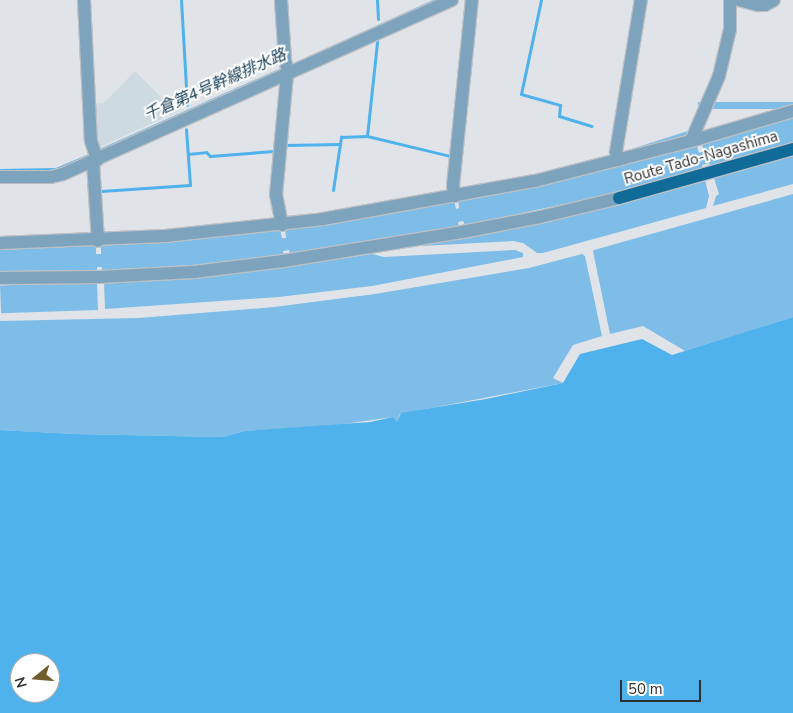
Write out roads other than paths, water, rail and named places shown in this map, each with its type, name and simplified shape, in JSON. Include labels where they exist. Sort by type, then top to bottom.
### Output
[{"type":"main road","name":"Route Tado-Nagashima","points":[[618,198],[793,149]]},
{"type":"street","points":[[84,0],[98,241]]},
{"type":"street","points":[[281,0],[287,70],[276,195],[282,225]]},
{"type":"street","points":[[0,178],[57,176],[94,156],[287,70],[452,0]]},
{"type":"street","points":[[455,196],[453,186],[472,0]]},
{"type":"street","points":[[619,160],[616,152],[641,0]]},
{"type":"street","points":[[691,141],[719,76],[730,29],[730,0]]},
{"type":"street","points":[[740,0],[758,5],[765,5],[774,0]]},
{"type":"street","points":[[0,243],[98,241],[282,225],[455,196],[535,180],[691,141],[793,111]]},
{"type":"street","points":[[0,278],[194,272],[283,261],[462,232],[540,217],[618,198]]},
{"type":"waterway","points":[[181,0],[187,105]]},
{"type":"waterway","points":[[377,0],[378,19]]},
{"type":"waterway","name":"千倉第4号幹線排水路","points":[[289,66],[435,0]]},
{"type":"waterway","points":[[541,0],[521,94],[560,105],[559,116],[592,126]]},
{"type":"waterway","points":[[333,190],[341,137],[367,136],[377,42]]},
{"type":"waterway","name":"千倉第4号幹線排水路","points":[[97,151],[283,68]]},
{"type":"waterway","points":[[101,191],[190,185],[186,129]]},
{"type":"waterway","points":[[367,136],[450,156]]},
{"type":"waterway","points":[[286,145],[340,144]]},
{"type":"waterway","points":[[188,154],[206,152],[210,156],[274,151]]},
{"type":"waterway","name":"千倉第4号幹線排水路","points":[[0,170],[56,169],[91,154]]}]
